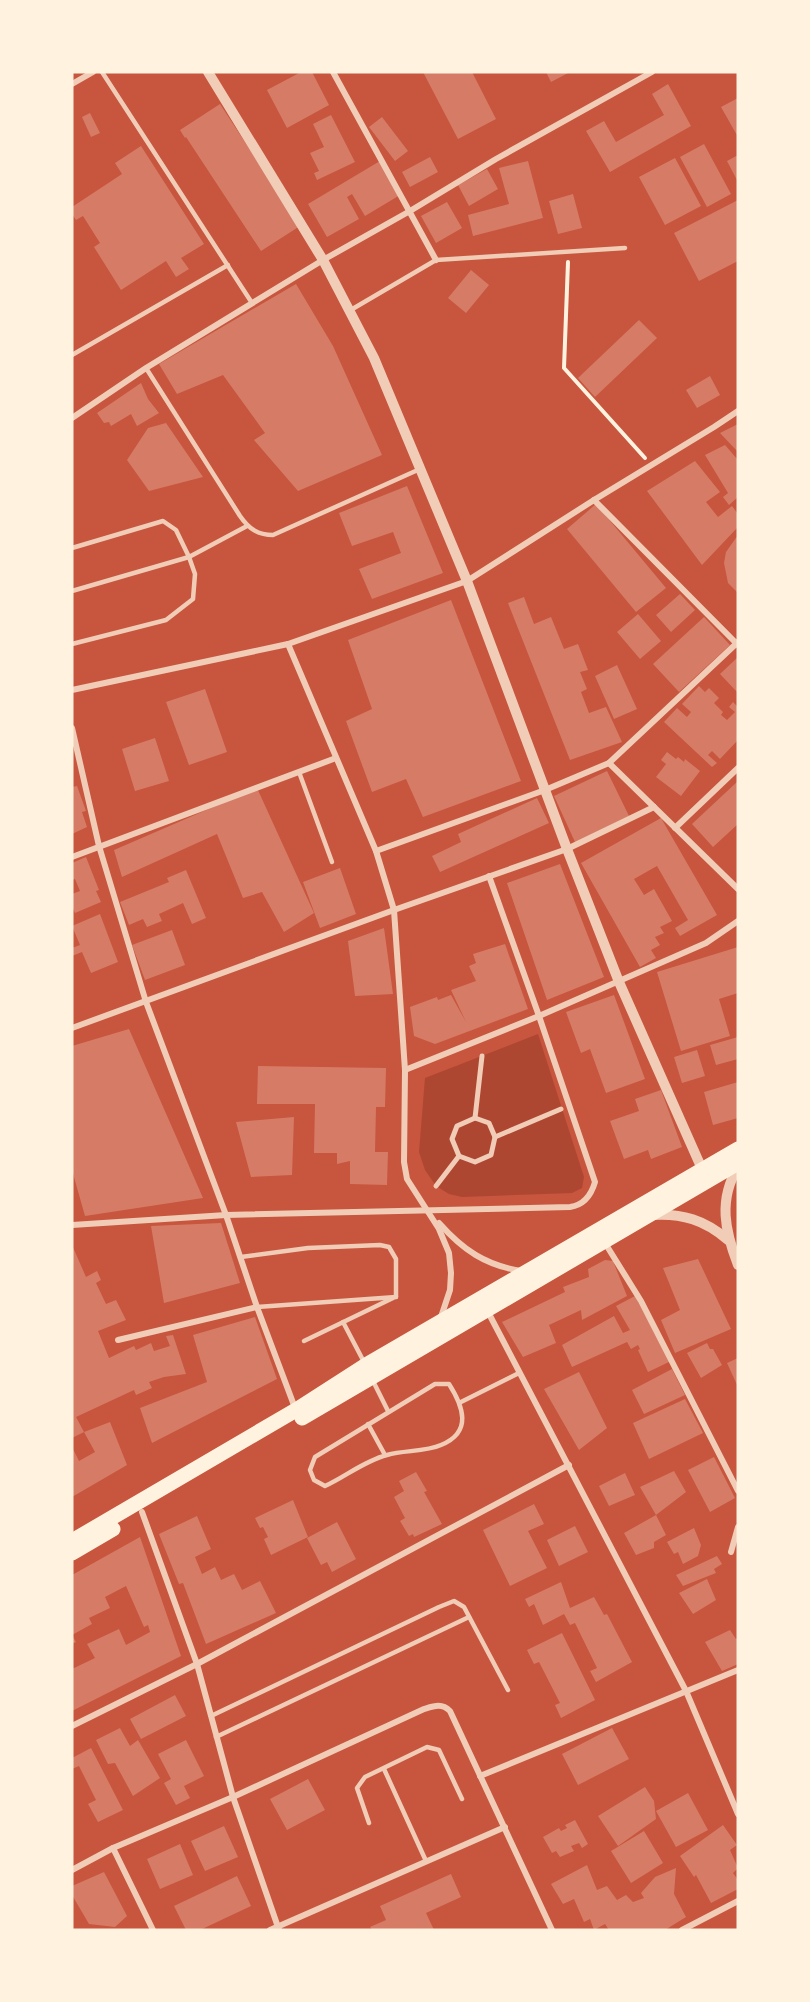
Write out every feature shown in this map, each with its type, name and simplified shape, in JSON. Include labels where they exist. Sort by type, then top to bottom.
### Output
[{"type":"main road","points":[[72,1553],[369,1371],[439,1323],[738,1149]]},
{"type":"main road","points":[[72,1541],[296,1410],[487,1309],[738,1165]]},
{"type":"street","points":[[72,84],[93,72]]},
{"type":"street","points":[[208,72],[323,260],[374,358],[467,581],[619,982],[702,1169]]},
{"type":"street","points":[[333,72],[436,260]]},
{"type":"street","points":[[72,418],[146,368],[323,260],[496,159],[652,72]]},
{"type":"street","points":[[72,690],[288,644],[467,581],[738,411]]},
{"type":"street","points":[[376,851],[545,790],[609,763],[738,644],[594,500]]},
{"type":"street","points":[[288,644],[376,851],[394,910],[405,1070],[404,1162],[407,1179],[439,1229],[448,1253],[451,1273],[450,1290],[439,1323]]},
{"type":"street","points":[[72,728],[99,846],[146,1002],[296,1410]]},
{"type":"street","points":[[72,857],[336,758]]},
{"type":"street","points":[[609,763],[738,889]]},
{"type":"street","points":[[675,828],[738,768]]},
{"type":"street","points":[[72,1028],[567,849],[654,807]]},
{"type":"street","points":[[72,1225],[226,1215],[578,1206],[591,1195],[596,1182],[489,876]]},
{"type":"street","points":[[405,1070],[619,982],[706,943],[738,921]]},
{"type":"street","points":[[475,1118],[482,1056]]},
{"type":"street","points":[[495,1137],[561,1108]]},
{"type":"street","points":[[475,1118],[489,1123],[495,1137],[491,1155],[475,1162],[459,1156],[452,1139],[458,1126],[475,1118]]},
{"type":"street","points":[[436,1186],[459,1156]]},
{"type":"street","points":[[738,1165],[729,1186],[724,1213],[728,1240],[738,1265]]},
{"type":"street","points":[[426,1209],[449,1235],[482,1260],[500,1267],[528,1272]]},
{"type":"street","points":[[649,1215],[676,1215],[701,1221],[716,1229],[728,1240]]},
{"type":"street","points":[[603,1241],[647,1312],[738,1491]]},
{"type":"street","points":[[118,1340],[257,1307]]},
{"type":"street","points":[[487,1309],[686,1691],[738,1814]]},
{"type":"street","points":[[72,1726],[197,1664],[569,1465]]},
{"type":"street","points":[[142,1512],[197,1664],[232,1797],[279,1928]]},
{"type":"street","points":[[731,1552],[738,1527]]},
{"type":"street","points":[[480,1776],[738,1671]]},
{"type":"street","points":[[72,1870],[113,1848],[232,1797],[424,1709],[445,1706],[455,1722],[552,1930]]},
{"type":"street","points":[[270,1930],[505,1827]]},
{"type":"street","points":[[113,1848],[153,1930]]},
{"type":"street","points":[[682,1930],[738,1901]]},
{"type":"lane","points":[[102,72],[252,303]]},
{"type":"lane","points":[[349,311],[436,260],[625,248]]},
{"type":"lane","points":[[72,355],[228,265]]},
{"type":"lane","points":[[146,368],[247,526],[261,535],[273,535],[421,468]]},
{"type":"lane","points":[[72,548],[163,521],[176,530],[195,574],[193,599],[166,620],[72,645]]},
{"type":"lane","points":[[72,591],[189,557],[247,526]]},
{"type":"lane","points":[[299,772],[332,862]]},
{"type":"lane","points":[[240,1257],[308,1248],[380,1245],[389,1247],[396,1259],[396,1297]]},
{"type":"lane","points":[[257,1307],[396,1297]]},
{"type":"lane","points":[[304,1341],[396,1297]]},
{"type":"lane","points":[[342,1322],[388,1412]]},
{"type":"lane","points":[[461,1402],[519,1373]]},
{"type":"lane","points":[[435,1384],[449,1384],[461,1402],[463,1418],[459,1433],[442,1445],[385,1455],[325,1486],[314,1480],[310,1470],[315,1457],[388,1412],[435,1384]]},
{"type":"lane","points":[[368,1424],[385,1455]]},
{"type":"lane","points":[[211,1716],[439,1607],[454,1602],[464,1608],[508,1690]]},
{"type":"lane","points":[[216,1737],[469,1617]]},
{"type":"lane","points":[[369,1823],[357,1788],[365,1777],[427,1747],[439,1750],[462,1799]]},
{"type":"lane","points":[[384,1769],[426,1861]]},
{"type":"path","points":[[569,252],[564,368],[651,466]]},
{"type":"shaded area","points":[[538,1034],[584,1177],[582,1188],[572,1193],[462,1197],[449,1194],[436,1186],[425,1170],[419,1152],[425,1078]]},
{"type":"building","points":[[301,72],[312,72],[329,105],[287,128],[267,90]]},
{"type":"building","points":[[423,72],[472,72],[496,119],[458,139]]},
{"type":"building","points":[[546,72],[570,72],[551,82]]},
{"type":"building","points":[[668,84],[691,126],[610,172],[586,131],[604,121],[616,142],[664,115],[652,94]]},
{"type":"building","points":[[738,98],[738,137],[721,107]]},
{"type":"building","points":[[220,104],[300,226],[261,251],[180,130]]},
{"type":"building","points":[[90,113],[100,133],[91,137],[82,117]]},
{"type":"building","points":[[331,115],[355,162],[317,180],[314,173],[319,171],[310,153],[324,147],[313,124]]},
{"type":"building","points":[[382,117],[408,151],[395,161],[369,127]]},
{"type":"building","points":[[704,144],[731,194],[707,207],[680,157]]},
{"type":"building","points":[[141,146],[204,244],[181,258],[189,269],[176,277],[166,261],[121,290],[94,247],[100,243],[83,216],[76,220],[72,214],[72,207],[122,174],[115,163]]},
{"type":"building","points":[[738,155],[738,182],[727,161]]},
{"type":"building","points":[[430,157],[438,172],[410,187],[402,172]]},
{"type":"building","points":[[675,158],[701,206],[665,225],[639,177]]},
{"type":"building","points":[[380,161],[400,195],[365,216],[352,194],[347,197],[359,219],[327,237],[308,204]]},
{"type":"building","points":[[528,161],[543,218],[473,236],[468,215],[509,204],[499,168]]},
{"type":"building","points":[[487,169],[498,189],[469,206],[458,185]]},
{"type":"building","points":[[573,194],[582,228],[558,234],[549,201]]},
{"type":"building","points":[[738,200],[738,261],[699,281],[674,233]]},
{"type":"building","points":[[447,202],[462,228],[436,243],[421,216]]},
{"type":"building","points":[[471,270],[489,285],[466,313],[448,298]]},
{"type":"building","points":[[296,284],[333,346],[382,455],[298,491],[254,440],[265,433],[223,375],[177,394],[159,364]]},
{"type":"building","points":[[639,320],[657,338],[595,397],[578,378]]},
{"type":"building","points":[[710,376],[720,395],[697,408],[686,390]]},
{"type":"building","points":[[141,383],[148,399],[159,413],[137,426],[131,414],[111,426],[109,422],[104,423],[97,413]]},
{"type":"building","points":[[166,423],[203,477],[149,491],[127,460],[148,428]]},
{"type":"building","points":[[738,424],[738,452],[720,433]]},
{"type":"building","points":[[725,445],[738,460],[738,497],[729,505],[723,497],[728,493],[705,455]]},
{"type":"building","points":[[695,461],[720,492],[706,502],[718,517],[732,506],[738,514],[738,527],[702,565],[647,491]]},
{"type":"building","points":[[407,486],[443,573],[372,599],[359,569],[401,553],[393,532],[352,546],[339,513]]},
{"type":"building","points":[[596,504],[666,588],[636,612],[567,529]]},
{"type":"building","points":[[738,535],[738,593],[728,583],[724,563],[726,552]]},
{"type":"building","points":[[680,594],[695,610],[671,632],[656,615]]},
{"type":"building","points":[[524,597],[534,624],[551,617],[564,649],[578,644],[588,670],[580,672],[587,689],[581,692],[589,713],[606,707],[622,742],[570,760],[508,603]]},
{"type":"building","points":[[451,600],[521,781],[423,817],[406,779],[372,792],[346,721],[372,709],[348,640]]},
{"type":"building","points":[[638,614],[661,641],[640,659],[617,632]]},
{"type":"building","points":[[704,617],[730,645],[679,692],[653,664]]},
{"type":"building","points":[[738,657],[738,693],[720,674]]},
{"type":"building","points":[[617,665],[637,709],[614,719],[595,676]]},
{"type":"building","points":[[699,686],[705,692],[709,688],[719,698],[714,703],[727,720],[735,712],[729,707],[733,702],[738,707],[738,740],[720,759],[712,751],[708,755],[717,763],[712,767],[664,722],[677,708],[687,717],[691,712],[682,704]]},
{"type":"building","points":[[205,689],[227,752],[189,765],[166,702]]},
{"type":"building","points":[[155,738],[169,781],[135,791],[122,749]]},
{"type":"building","points":[[667,752],[676,759],[678,757],[684,762],[685,759],[700,771],[681,796],[656,777],[666,764],[661,760]]},
{"type":"building","points":[[607,771],[629,816],[575,842],[554,796]]},
{"type":"building","points":[[738,781],[738,824],[713,847],[692,824]]},
{"type":"building","points":[[77,786],[86,811],[82,812],[87,827],[72,834],[72,787]]},
{"type":"building","points":[[257,788],[314,913],[284,932],[262,892],[243,898],[217,834],[122,877],[114,850]]},
{"type":"building","points":[[537,798],[549,823],[440,872],[432,856],[461,842],[458,834]]},
{"type":"building","points":[[661,818],[717,915],[680,936],[675,928],[688,920],[657,866],[634,879],[644,895],[654,889],[672,921],[660,927],[664,933],[655,937],[660,945],[651,950],[656,958],[640,967],[581,863]]},
{"type":"building","points":[[86,857],[99,890],[96,891],[101,902],[75,913],[72,906],[72,894],[80,891],[75,879],[72,880],[72,863]]},
{"type":"building","points":[[560,864],[604,977],[547,1000],[507,883]]},
{"type":"building","points":[[340,868],[356,914],[320,928],[303,882]]},
{"type":"building","points":[[186,870],[206,918],[192,924],[183,903],[159,914],[162,921],[147,927],[143,919],[129,925],[120,902],[169,882],[167,878]]},
{"type":"building","points":[[100,914],[118,962],[91,973],[82,952],[72,956],[72,948],[80,945],[72,926]]},
{"type":"building","points":[[384,928],[393,994],[355,996],[348,941]]},
{"type":"building","points":[[172,930],[185,965],[145,980],[132,945]]},
{"type":"building","points":[[505,944],[528,1009],[435,1044],[414,1036],[410,1007],[437,997],[438,1000],[451,995],[466,1022],[451,990],[476,981],[469,966],[476,963],[473,954]]},
{"type":"building","points":[[738,947],[738,993],[719,999],[730,1036],[681,1051],[657,972]]},
{"type":"building","points":[[614,995],[645,1079],[606,1093],[590,1049],[581,1053],[566,1012]]},
{"type":"building","points":[[129,1029],[203,1198],[85,1216],[72,1170],[72,1046]]},
{"type":"building","points":[[738,1037],[738,1059],[716,1065],[710,1045]]},
{"type":"building","points":[[697,1050],[705,1076],[682,1083],[674,1057]]},
{"type":"building","points":[[258,1066],[386,1068],[385,1107],[376,1107],[375,1152],[388,1152],[387,1185],[350,1184],[350,1161],[337,1164],[337,1153],[314,1153],[315,1104],[257,1104]]},
{"type":"building","points":[[738,1082],[738,1118],[713,1125],[704,1092]]},
{"type":"building","points":[[661,1090],[682,1147],[651,1159],[648,1150],[624,1159],[610,1121],[639,1111],[635,1099]]},
{"type":"building","points":[[294,1117],[292,1175],[251,1177],[236,1122]]},
{"type":"building","points":[[221,1223],[240,1283],[164,1303],[151,1226]]},
{"type":"building","points":[[72,1245],[86,1277],[97,1271],[101,1280],[96,1283],[106,1304],[116,1300],[126,1320],[98,1331],[109,1358],[134,1346],[136,1350],[151,1343],[154,1351],[170,1346],[166,1336],[173,1335],[186,1374],[149,1382],[152,1388],[136,1395],[134,1390],[76,1417],[84,1432],[72,1438]]},
{"type":"building","points":[[698,1259],[731,1329],[675,1353],[661,1320],[680,1310],[663,1268]]},
{"type":"building","points":[[605,1260],[613,1261],[627,1296],[582,1320],[581,1310],[549,1325],[556,1343],[523,1357],[502,1322],[565,1292],[563,1287],[589,1277],[588,1269]]},
{"type":"building","points":[[635,1296],[671,1361],[648,1372],[638,1345],[631,1349],[627,1342],[572,1367],[562,1345],[614,1316],[623,1333],[630,1330],[616,1306]]},
{"type":"building","points":[[255,1317],[277,1379],[152,1443],[140,1408],[207,1382],[193,1335]]},
{"type":"building","points":[[707,1343],[722,1365],[701,1378],[687,1353]]},
{"type":"building","points":[[738,1358],[738,1387],[727,1363]]},
{"type":"building","points":[[672,1369],[685,1395],[644,1414],[632,1390]]},
{"type":"building","points":[[579,1372],[607,1428],[579,1450],[544,1389]]},
{"type":"building","points":[[685,1399],[703,1433],[649,1459],[633,1423]]},
{"type":"building","points":[[110,1422],[127,1465],[72,1497],[72,1447],[79,1461],[95,1452],[84,1432]]},
{"type":"building","points":[[714,1457],[735,1498],[710,1512],[688,1470]]},
{"type":"building","points":[[674,1471],[686,1492],[656,1515],[640,1487]]},
{"type":"building","points":[[416,1472],[442,1524],[414,1537],[413,1534],[409,1536],[400,1521],[405,1518],[394,1497],[404,1491],[399,1481]]},
{"type":"building","points":[[625,1473],[635,1495],[609,1506],[599,1486]]},
{"type":"building","points":[[293,1500],[308,1537],[271,1555],[264,1539],[268,1537],[255,1518]]},
{"type":"building","points":[[534,1504],[544,1524],[528,1531],[547,1568],[510,1586],[483,1530]]},
{"type":"building","points":[[656,1515],[666,1535],[654,1542],[654,1548],[636,1555],[624,1533]]},
{"type":"building","points":[[197,1516],[211,1549],[195,1557],[202,1574],[215,1567],[221,1580],[234,1574],[242,1590],[260,1581],[276,1613],[206,1644],[183,1583],[179,1584],[159,1534]]},
{"type":"building","points":[[337,1522],[356,1559],[332,1572],[327,1562],[321,1565],[307,1538]]},
{"type":"building","points":[[575,1526],[588,1552],[559,1566],[547,1540]]},
{"type":"building","points":[[694,1528],[701,1545],[698,1556],[683,1564],[678,1552],[674,1554],[667,1542]]},
{"type":"building","points":[[140,1537],[181,1656],[72,1711],[72,1669],[95,1658],[87,1644],[119,1629],[126,1645],[150,1632],[148,1625],[144,1627],[126,1586],[105,1597],[110,1608],[89,1618],[92,1624],[72,1635],[72,1575]]},
{"type":"building","points":[[717,1556],[722,1564],[714,1569],[716,1573],[683,1586],[676,1575]]},
{"type":"building","points":[[707,1579],[716,1600],[693,1614],[679,1593]]},
{"type":"building","points":[[561,1582],[570,1608],[594,1597],[604,1615],[607,1614],[632,1662],[596,1682],[590,1671],[597,1668],[575,1623],[570,1625],[564,1614],[543,1625],[534,1604],[529,1607],[525,1599]]},
{"type":"building","points":[[730,1630],[736,1639],[738,1638],[738,1664],[722,1671],[705,1642]]},
{"type":"building","points":[[562,1633],[595,1700],[561,1718],[555,1705],[560,1703],[539,1662],[534,1664],[527,1650]]},
{"type":"building","points":[[175,1695],[186,1716],[141,1739],[130,1719]]},
{"type":"building","points":[[120,1728],[130,1746],[138,1740],[160,1778],[133,1796],[115,1763],[108,1764],[96,1740]]},
{"type":"building","points":[[612,1728],[629,1759],[578,1785],[562,1754]]},
{"type":"building","points":[[186,1740],[204,1776],[184,1786],[190,1798],[176,1805],[164,1783],[171,1779],[158,1754]]},
{"type":"building","points":[[91,1748],[123,1810],[98,1822],[88,1804],[96,1800],[79,1766],[72,1769],[72,1758]]},
{"type":"building","points":[[308,1779],[325,1810],[287,1830],[270,1799]]},
{"type":"building","points":[[645,1787],[654,1801],[656,1819],[618,1846],[598,1816]]},
{"type":"building","points":[[688,1793],[708,1830],[676,1847],[656,1811]]},
{"type":"building","points":[[575,1820],[588,1844],[582,1848],[579,1843],[571,1846],[574,1851],[560,1857],[556,1851],[552,1853],[543,1837],[559,1828],[561,1831],[567,1828],[565,1825]]},
{"type":"building","points":[[723,1825],[737,1845],[730,1850],[738,1868],[733,1873],[738,1880],[738,1889],[711,1903],[696,1875],[694,1877],[680,1856]]},
{"type":"building","points":[[224,1826],[238,1857],[205,1871],[191,1841]]},
{"type":"building","points":[[644,1831],[663,1863],[631,1883],[611,1851]]},
{"type":"building","points":[[180,1844],[193,1875],[160,1889],[147,1859]]},
{"type":"building","points":[[587,1865],[597,1890],[607,1886],[617,1900],[626,1895],[633,1902],[644,1898],[641,1893],[655,1877],[676,1868],[674,1894],[686,1917],[665,1930],[609,1930],[605,1924],[594,1930],[590,1919],[584,1922],[574,1899],[563,1904],[551,1884]]},
{"type":"building","points":[[104,1872],[127,1916],[115,1927],[89,1924],[72,1895],[72,1886]]},
{"type":"building","points":[[451,1874],[461,1897],[426,1913],[434,1930],[372,1930],[370,1927],[386,1920],[380,1906]]},
{"type":"building","points":[[237,1876],[251,1906],[200,1930],[186,1930],[174,1906]]}]
